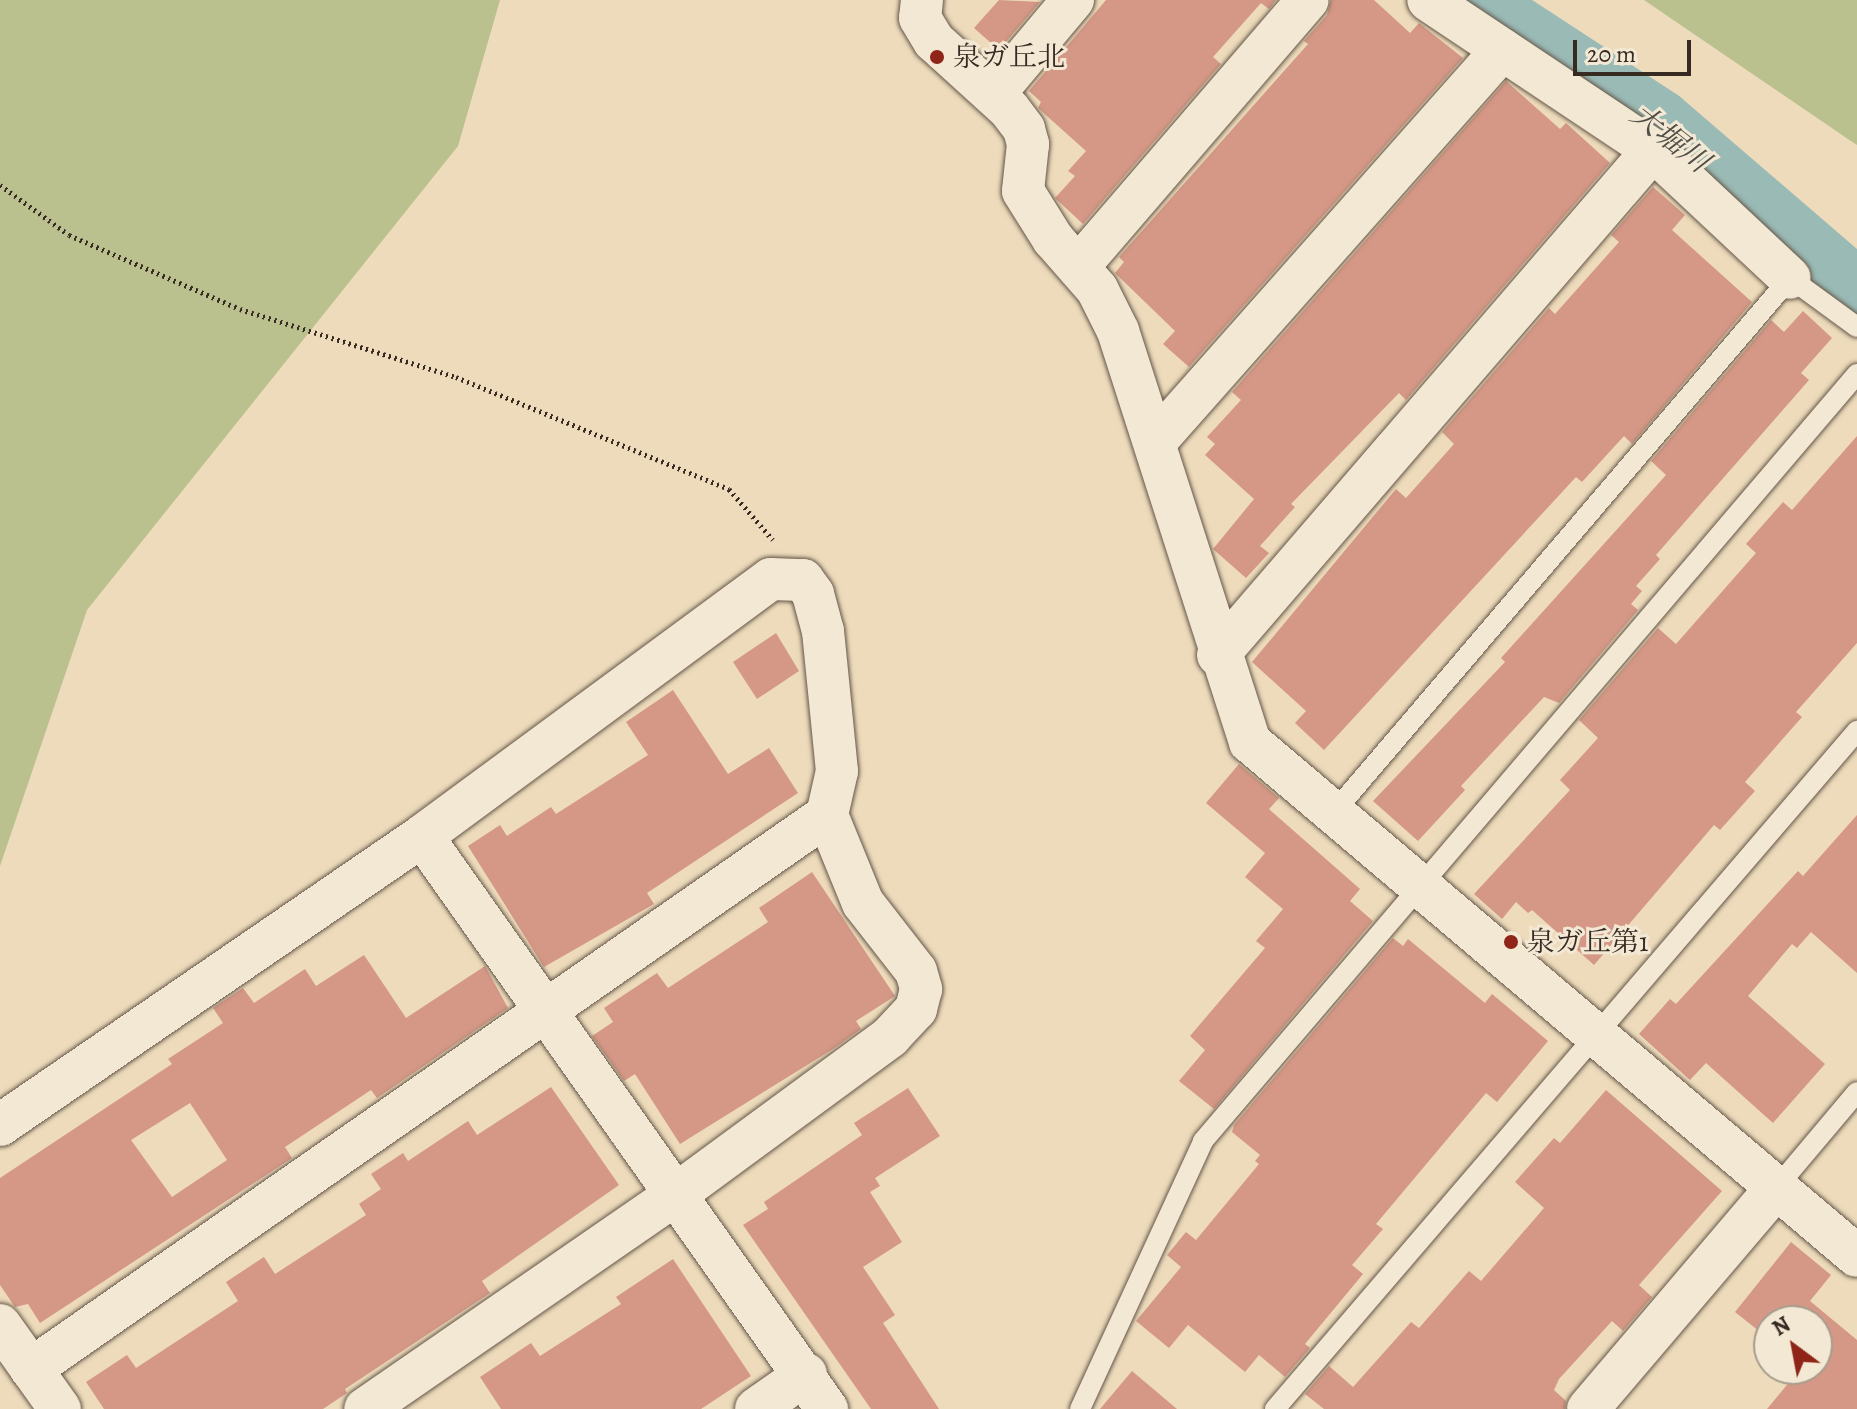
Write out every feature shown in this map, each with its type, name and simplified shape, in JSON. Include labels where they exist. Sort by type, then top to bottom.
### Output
[{"type":"street","points":[[922,0],[920,18],[934,41],[994,94],[1024,129],[1028,144],[1023,191],[1033,212],[1078,267],[1118,331],[1155,442],[1218,655],[1250,742],[1423,885],[1857,1256]]},
{"type":"street","points":[[994,94],[1073,0]]},
{"type":"street","points":[[1078,267],[1308,0]]},
{"type":"street","points":[[1428,0],[1653,150],[1790,278]]},
{"type":"street","points":[[1155,442],[1502,50]]},
{"type":"street","points":[[1218,655],[1653,150]]},
{"type":"street","points":[[0,1125],[422,836],[744,597],[771,579],[796,579],[813,594],[823,631],[837,771],[827,815],[863,903],[916,971],[921,989],[916,1009],[890,1037],[678,1193],[365,1409]]},
{"type":"street","points":[[31,1369],[827,815]]},
{"type":"street","points":[[422,836],[806,1374],[827,1409]]},
{"type":"street","points":[[1588,1409],[1777,1187]]},
{"type":"street","points":[[0,1325],[60,1409]]},
{"type":"street","points":[[756,1409],[806,1374]]},
{"type":"lane","points":[[1334,812],[1790,278],[1857,327]]},
{"type":"lane","points":[[1080,1409],[1203,1141],[1857,374]]},
{"type":"lane","points":[[1275,1409],[1857,731]]},
{"type":"lane","points":[[1777,1187],[1857,1092]]},
{"type":"path","points":[[0,185],[69,235],[240,309],[456,377],[729,489],[775,542],[796,579]]},
{"type":"green space","points":[[0,0],[500,0],[458,146],[87,610],[0,866]]},
{"type":"green space","points":[[1644,0],[1857,0],[1857,145],[1845,137]]},
{"type":"building","points":[[999,0],[1040,2],[999,50],[974,28]]},
{"type":"building","points":[[1106,0],[1276,0],[1269,9],[1261,3],[1213,57],[1221,64],[1083,224],[1055,198],[1075,176],[1068,171],[1086,151],[1038,108],[1041,102],[1029,91]]},
{"type":"building","points":[[1331,0],[1374,0],[1410,33],[1419,23],[1463,58],[1189,367],[1163,344],[1175,331],[1115,273],[1124,262],[1119,257],[1308,44],[1304,41],[1327,15]]},
{"type":"building","points":[[1506,81],[1560,129],[1566,123],[1610,163],[1406,400],[1399,393],[1291,504],[1295,507],[1260,546],[1269,553],[1246,578],[1213,549],[1254,499],[1205,455],[1215,444],[1207,437],[1241,400],[1232,392]]},
{"type":"building","points":[[1653,187],[1685,215],[1672,230],[1752,302],[1632,444],[1624,436],[1582,482],[1576,477],[1324,750],[1295,723],[1306,711],[1252,662],[1396,489],[1406,498],[1454,444],[1442,432],[1549,308],[1555,314],[1619,242],[1611,235]]},
{"type":"building","points":[[1803,311],[1832,338],[1801,373],[1809,380],[1656,555],[1660,559],[1636,586],[1642,591],[1631,604],[1638,610],[1559,703],[1544,697],[1461,786],[1465,790],[1418,841],[1373,801],[1505,662],[1501,658],[1666,475],[1651,461],[1771,320],[1784,332]]},
{"type":"building","points":[[1857,436],[1857,643],[1796,712],[1802,717],[1745,782],[1755,791],[1720,830],[1714,825],[1594,965],[1532,910],[1528,913],[1516,902],[1502,919],[1474,894],[1570,790],[1560,780],[1598,738],[1579,720],[1658,628],[1676,644],[1756,553],[1746,544],[1783,502],[1792,510]]},
{"type":"building","points":[[776,633],[799,671],[757,699],[733,662]]},
{"type":"building","points":[[673,690],[728,774],[769,748],[798,793],[647,893],[654,904],[544,967],[468,846],[500,825],[507,836],[551,807],[556,814],[648,755],[626,722]]},
{"type":"building","points":[[1239,764],[1279,798],[1269,809],[1360,889],[1350,901],[1373,921],[1214,1109],[1179,1081],[1205,1050],[1190,1036],[1265,948],[1256,941],[1283,909],[1245,877],[1265,853],[1206,803]]},
{"type":"building","points":[[1857,815],[1857,973],[1811,932],[1797,948],[1792,944],[1748,996],[1825,1064],[1773,1123],[1706,1063],[1690,1080],[1639,1034],[1670,999],[1676,1004],[1798,871],[1803,876]]},
{"type":"building","points":[[812,872],[895,996],[856,1021],[861,1029],[833,1049],[680,1144],[635,1074],[624,1081],[592,1036],[613,1022],[604,1008],[657,973],[668,988],[768,922],[759,908]]},
{"type":"building","points":[[1393,938],[1403,946],[1408,939],[1485,1003],[1492,994],[1548,1041],[1497,1102],[1486,1093],[1376,1224],[1383,1229],[1352,1265],[1363,1274],[1305,1344],[1310,1348],[1285,1377],[1259,1355],[1245,1372],[1188,1325],[1169,1348],[1136,1321],[1181,1267],[1167,1255],[1186,1232],[1196,1240],[1259,1164],[1255,1161],[1260,1155],[1232,1132],[1234,1125]]},
{"type":"building","points":[[364,955],[406,1018],[485,966],[508,1008],[377,1098],[371,1090],[285,1147],[292,1158],[40,1323],[28,1304],[15,1307],[0,1285],[0,1178],[172,1064],[168,1059],[223,1023],[213,1008],[243,988],[254,1003],[305,969],[316,986]],"holes":[[[190,1103],[227,1160],[172,1197],[131,1140]]]},
{"type":"building","points":[[551,1087],[619,1185],[482,1281],[490,1293],[345,1389],[347,1393],[323,1409],[104,1409],[86,1382],[127,1355],[136,1368],[238,1301],[226,1282],[264,1257],[275,1274],[366,1215],[359,1204],[381,1189],[371,1174],[403,1153],[408,1161],[468,1121],[477,1135]]},
{"type":"building","points":[[908,1088],[940,1136],[875,1178],[880,1186],[870,1192],[902,1242],[863,1267],[895,1315],[883,1323],[939,1409],[871,1409],[743,1225],[768,1209],[764,1202],[862,1135],[854,1123]]},
{"type":"building","points":[[1606,1090],[1722,1191],[1639,1285],[1652,1297],[1623,1331],[1612,1321],[1559,1379],[1554,1390],[1566,1401],[1565,1409],[1324,1409],[1305,1394],[1329,1366],[1353,1387],[1411,1322],[1419,1328],[1469,1271],[1481,1281],[1544,1208],[1515,1182],[1554,1138],[1560,1143]]},
{"type":"building","points":[[1791,1242],[1831,1275],[1810,1301],[1815,1305],[1753,1305],[1753,1326],[1735,1312]]},
{"type":"building","points":[[673,1259],[751,1376],[701,1409],[501,1409],[480,1377],[531,1343],[540,1356],[621,1304],[616,1297]]},
{"type":"building","points":[[1833,1320],[1857,1340],[1857,1409],[1767,1409],[1787,1385],[1833,1385]]},
{"type":"building","points":[[1132,1371],[1177,1409],[1100,1409]]},
{"type":"waterway","name":"大堀川","points":[[1468,0],[1658,124],[1857,295]]},
{"type":"place","name":"泉ガ丘北","points":[[937,57]]},
{"type":"place","name":"泉ガ丘第1","points":[[1511,942]]}]
